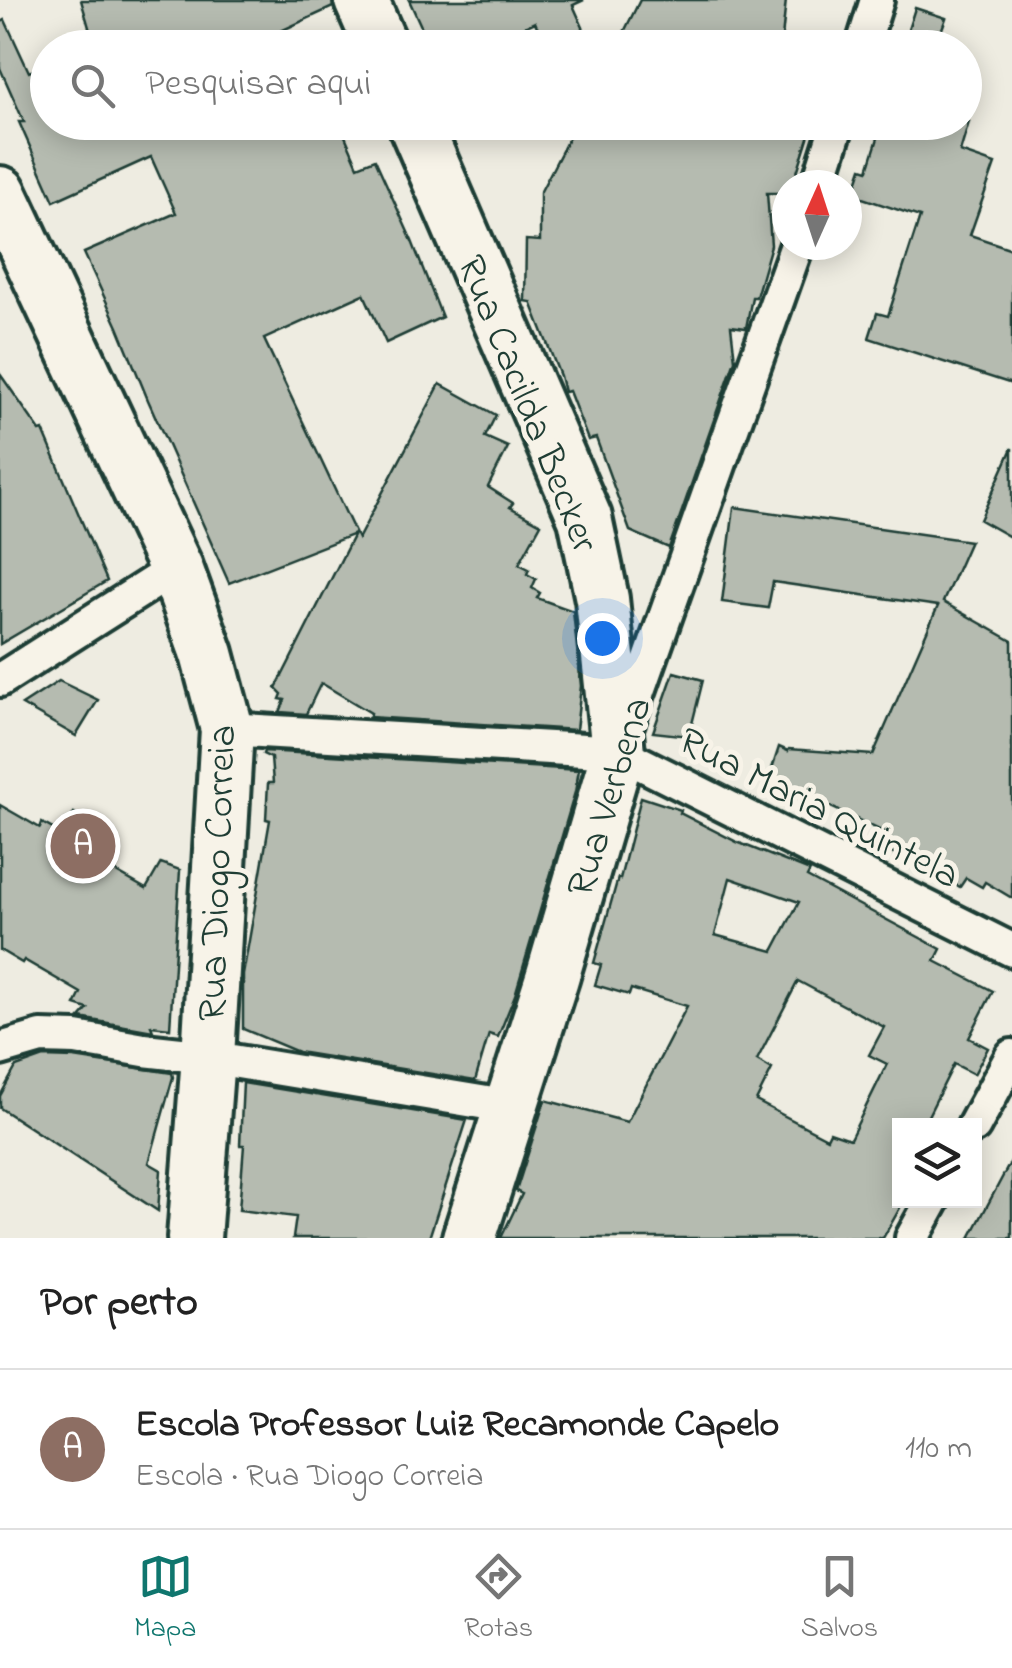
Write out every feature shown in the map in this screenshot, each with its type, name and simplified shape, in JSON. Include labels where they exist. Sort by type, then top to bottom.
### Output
[{"type":"main road","points":[[361,0],[374,30]]},
{"type":"main road","name":"Rua Cacilda Becker","points":[[422,140],[585,518],[602,599],[618,752]]},
{"type":"main road","name":"Rua Diogo Correia","points":[[5,220],[176,568],[207,654],[226,729],[194,1238]]},
{"type":"main road","name":"Rua Verbena","points":[[469,1238],[552,978],[618,752]]},
{"type":"street","points":[[868,30],[877,0]]},
{"type":"street","points":[[823,170],[832,140]]},
{"type":"street","name":"Rua Verbena","points":[[618,752],[792,260]]},
{"type":"street","points":[[0,680],[176,568]]},
{"type":"street","name":"Rua Maria Quintela","points":[[226,729],[618,752],[1012,950]]},
{"type":"street","points":[[0,1049],[41,1037],[76,1038],[511,1107]]},
{"type":"street","points":[[978,1118],[1012,1056]]},
{"type":"street","points":[[912,1238],[929,1208]]},
{"type":"building","points":[[81,0],[332,0],[333,7],[283,30],[90,30]]},
{"type":"building","points":[[409,0],[584,0],[573,5],[584,30],[538,30],[535,22],[518,30],[423,30]]},
{"type":"building","points":[[640,0],[786,0],[783,30],[625,30]]},
{"type":"building","points":[[915,8],[946,18],[942,30],[908,30]]},
{"type":"building","points":[[5,20],[30,72],[30,140],[347,140],[358,166],[375,159],[442,317],[386,343],[364,294],[264,339],[358,539],[440,384],[496,415],[485,437],[508,447],[488,487],[513,503],[510,507],[541,524],[519,564],[536,579],[532,588],[540,593],[537,598],[573,611],[581,686],[576,730],[369,717],[371,713],[321,683],[306,714],[280,712],[285,700],[280,699],[282,694],[276,688],[354,534],[229,583],[84,253],[176,213],[151,157],[54,201],[0,68],[0,23]]},
{"type":"building","points":[[568,140],[807,140],[798,170],[772,170],[772,193],[767,193],[771,245],[756,297],[752,297],[746,328],[731,326],[735,360],[669,548],[630,531],[596,438],[588,440],[569,391],[564,392],[531,302],[525,301],[526,240],[540,241],[540,193]]},
{"type":"building","points":[[877,140],[964,140],[960,152],[995,164],[970,235],[1012,249],[1012,384],[869,338],[877,313],[888,316],[920,217],[862,198],[862,168],[868,170]]},
{"type":"building","points":[[0,374],[43,430],[107,581],[0,644]]},
{"type":"building","points":[[1012,448],[1012,538],[980,520]]},
{"type":"building","points":[[734,507],[970,541],[943,602],[1012,641],[1012,898],[985,882],[982,887],[966,878],[960,887],[877,846],[884,832],[814,799],[807,814],[765,790],[779,747],[788,751],[873,755],[938,606],[773,582],[768,608],[722,602]]},
{"type":"building","points":[[674,672],[703,680],[689,736],[653,732]]},
{"type":"building","points":[[59,681],[98,700],[76,736],[22,705]]},
{"type":"building","points":[[264,751],[579,770],[515,995],[498,1037],[489,1034],[475,1081],[298,1052],[243,1029],[243,975],[270,820],[266,819],[268,783],[273,783],[271,758]]},
{"type":"building","points":[[641,797],[681,810],[680,813],[737,842],[810,871],[807,877],[941,949],[935,961],[993,991],[969,1038],[988,1048],[974,1074],[954,1064],[927,1118],[892,1118],[892,1208],[900,1208],[883,1238],[501,1238],[522,1194],[516,1191],[545,1100],[627,1122],[687,1006],[631,989],[629,995],[595,985],[601,965],[594,963]],"holes":[[[730,878],[799,902],[773,951],[715,935]],[[798,981],[884,1027],[869,1055],[887,1064],[850,1139],[830,1132],[827,1138],[756,1101],[772,1069],[757,1060]]]},
{"type":"building","points":[[0,805],[40,828],[42,823],[62,834],[74,813],[105,831],[90,857],[146,889],[161,863],[180,870],[170,1028],[151,1026],[153,1031],[80,1018],[88,1009],[75,1005],[81,993],[0,950]]},
{"type":"building","points":[[44,1057],[172,1073],[149,1163],[161,1170],[158,1211],[0,1108],[0,1096],[16,1067]]},
{"type":"building","points":[[243,1083],[467,1120],[429,1238],[293,1238],[296,1217],[239,1210]]},
{"type":"building","points":[[1012,1159],[1012,1238],[970,1238]]},
{"type":"place","name":"Escola Professor Luiz Recamonde Capelo","points":[[83,846]]}]
